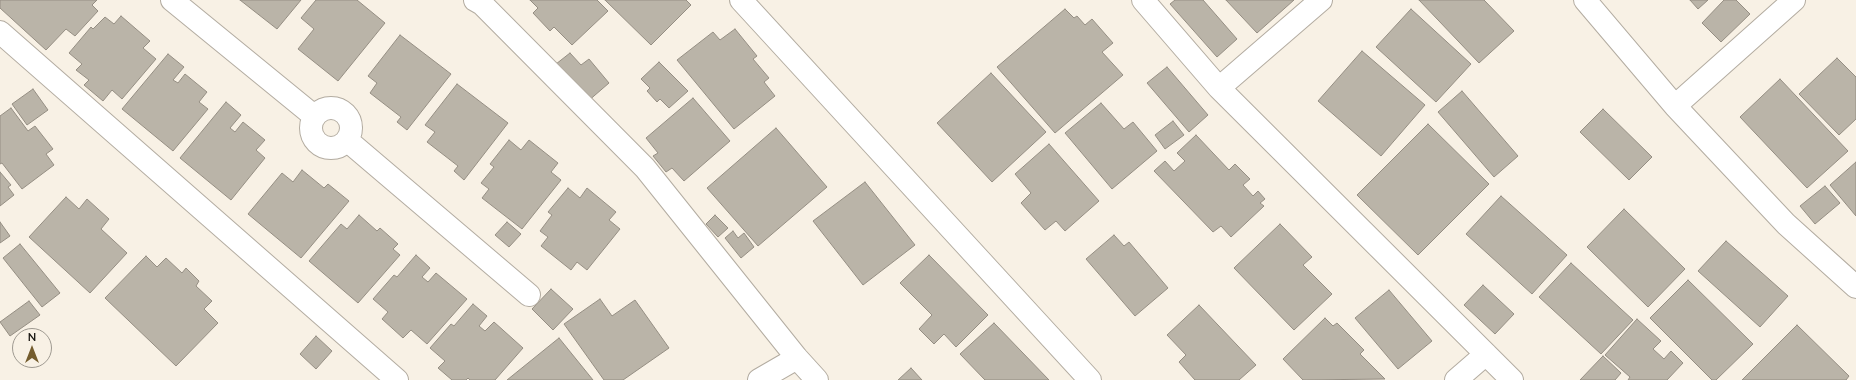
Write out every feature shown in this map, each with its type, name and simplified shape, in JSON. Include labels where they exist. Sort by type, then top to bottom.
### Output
[{"type":"street","points":[[172,0],[314,116]]},
{"type":"street","points":[[741,0],[1090,380]]},
{"type":"street","points":[[1143,0],[1219,88],[1512,380]]},
{"type":"street","points":[[1219,88],[1321,0]]},
{"type":"street","points":[[1586,0],[1675,106],[1786,224],[1856,287]]},
{"type":"street","points":[[1675,106],[1794,0]]},
{"type":"street","points":[[481,1],[645,168],[797,358],[817,380]]},
{"type":"street","points":[[0,32],[397,380]]},
{"type":"street","points":[[333,108],[344,112],[350,120],[352,131],[348,141],[337,148],[324,148],[314,140],[310,128],[314,116],[323,109],[333,108]]},
{"type":"street","points":[[348,141],[529,294]]},
{"type":"street","points":[[1456,380],[1486,354]]},
{"type":"street","points":[[759,380],[797,358]]},
{"type":"building","points":[[0,0],[97,0],[92,5],[98,11],[75,36],[66,29],[46,50],[0,8]]},
{"type":"building","points":[[240,0],[301,0],[277,29]]},
{"type":"building","points":[[316,0],[357,0],[385,23],[338,81],[298,49],[314,29],[301,18]]},
{"type":"building","points":[[530,0],[597,0],[608,11],[572,45],[554,27],[550,31],[533,13],[538,8]]},
{"type":"building","points":[[605,0],[686,0],[691,5],[651,45]]},
{"type":"building","points":[[1175,0],[1203,0],[1237,39],[1217,57],[1170,4]]},
{"type":"building","points":[[1226,0],[1294,0],[1257,33]]},
{"type":"building","points":[[1419,0],[1484,0],[1514,31],[1479,63]]},
{"type":"building","points":[[1690,0],[1708,0],[1698,9]]},
{"type":"building","points":[[1724,0],[1736,0],[1750,14],[1721,42],[1702,23]]},
{"type":"building","points":[[1065,9],[1074,18],[1077,16],[1085,25],[1092,19],[1113,43],[1102,52],[1123,75],[1055,133],[997,67]]},
{"type":"building","points":[[1411,9],[1471,64],[1436,102],[1376,47]]},
{"type":"building","points":[[121,16],[150,41],[143,48],[156,59],[122,99],[112,90],[103,101],[84,85],[89,80],[76,70],[82,64],[69,53],[91,27],[93,29],[105,17],[114,24]]},
{"type":"building","points":[[735,29],[757,56],[753,59],[769,78],[764,82],[775,96],[734,129],[677,60],[713,32],[720,40]]},
{"type":"building","points":[[400,35],[451,74],[407,130],[397,122],[401,117],[370,93],[377,83],[368,76]]},
{"type":"building","points":[[1362,51],[1425,105],[1381,156],[1318,101]]},
{"type":"building","points":[[570,53],[581,65],[589,59],[609,83],[587,102],[556,64]]},
{"type":"building","points":[[168,54],[184,67],[173,80],[178,83],[185,74],[207,92],[199,102],[208,109],[173,151],[122,109]]},
{"type":"building","points":[[1837,58],[1856,77],[1856,119],[1839,135],[1799,94]]},
{"type":"building","points":[[659,62],[688,91],[669,108],[660,99],[657,102],[647,91],[650,88],[641,79]]},
{"type":"building","points":[[1167,67],[1208,115],[1189,132],[1147,83]]},
{"type":"building","points":[[991,73],[1046,132],[992,182],[937,123]]},
{"type":"building","points":[[1780,79],[1848,151],[1807,188],[1740,117]]},
{"type":"building","points":[[457,84],[508,123],[464,180],[454,171],[458,166],[427,142],[435,132],[425,125]]},
{"type":"building","points":[[33,89],[48,110],[27,125],[12,104]]},
{"type":"building","points":[[1462,91],[1518,156],[1494,177],[1438,112]]},
{"type":"building","points":[[693,98],[730,141],[684,181],[672,168],[666,172],[653,156],[658,153],[646,138]]},
{"type":"building","points":[[226,102],[241,115],[230,128],[235,132],[243,122],[265,140],[256,150],[265,158],[231,200],[180,158]]},
{"type":"building","points":[[1101,103],[1124,129],[1133,122],[1157,151],[1112,189],[1065,133]]},
{"type":"building","points":[[11,108],[28,131],[35,126],[53,149],[46,154],[54,165],[22,189],[2,163],[0,164],[0,116]]},
{"type":"building","points":[[1603,109],[1652,157],[1629,180],[1580,132]]},
{"type":"building","points":[[1173,121],[1184,135],[1165,149],[1155,135]]},
{"type":"building","points":[[1428,124],[1489,184],[1418,255],[1357,195]]},
{"type":"building","points":[[776,128],[827,187],[758,246],[707,188]]},
{"type":"building","points":[[1196,135],[1229,170],[1235,164],[1250,179],[1243,185],[1253,196],[1258,191],[1265,199],[1260,203],[1264,206],[1231,237],[1221,226],[1213,232],[1154,171],[1165,161],[1174,171],[1185,161],[1177,153]]},
{"type":"building","points":[[509,140],[521,150],[529,140],[558,163],[551,172],[561,180],[522,229],[482,198],[489,189],[481,183],[494,167],[490,164]]},
{"type":"building","points":[[1049,144],[1099,201],[1065,231],[1056,221],[1045,230],[1021,203],[1031,193],[1015,174]]},
{"type":"building","points":[[1856,162],[1856,216],[1830,185]]},
{"type":"building","points":[[302,170],[324,188],[328,184],[349,201],[301,258],[248,214],[282,173],[293,182]]},
{"type":"building","points":[[0,172],[11,185],[8,187],[14,195],[0,206]]},
{"type":"building","points":[[865,182],[915,245],[863,285],[813,221]]},
{"type":"building","points":[[1825,186],[1840,203],[1815,224],[1800,206]]},
{"type":"building","points":[[568,188],[580,198],[587,188],[616,212],[609,220],[620,229],[587,270],[577,262],[571,270],[541,246],[548,237],[540,231],[552,215],[548,212]]},
{"type":"building","points":[[1501,196],[1567,255],[1532,294],[1466,234]]},
{"type":"building","points":[[66,197],[79,209],[87,199],[109,219],[101,229],[127,253],[90,293],[29,237]]},
{"type":"building","points":[[1624,209],[1685,269],[1648,307],[1587,247]]},
{"type":"building","points":[[359,215],[377,231],[380,228],[398,244],[393,249],[400,255],[358,303],[309,261],[341,224],[347,229]]},
{"type":"building","points":[[715,215],[728,228],[718,237],[706,224]]},
{"type":"building","points":[[0,222],[10,236],[0,243]]},
{"type":"building","points":[[507,222],[521,234],[509,247],[495,235]]},
{"type":"building","points":[[1280,224],[1312,257],[1303,265],[1332,294],[1294,330],[1234,268]]},
{"type":"building","points":[[733,231],[738,238],[744,233],[754,247],[741,258],[725,238]]},
{"type":"building","points":[[1114,235],[1124,246],[1129,242],[1168,288],[1135,316],[1086,259]]},
{"type":"building","points":[[1726,241],[1788,296],[1760,327],[1698,271]]},
{"type":"building","points":[[20,244],[60,293],[42,307],[3,258]]},
{"type":"building","points":[[416,255],[430,268],[422,277],[428,282],[436,273],[467,299],[427,344],[411,330],[403,338],[382,319],[388,312],[373,299],[394,275],[397,277]]},
{"type":"building","points":[[929,255],[988,315],[956,347],[944,334],[934,344],[919,329],[932,315],[900,283]]},
{"type":"building","points":[[146,256],[157,267],[166,258],[182,273],[186,268],[199,281],[196,286],[212,301],[204,309],[218,323],[176,366],[105,298]]},
{"type":"building","points":[[1571,263],[1633,320],[1601,354],[1539,297]]},
{"type":"building","points":[[1688,280],[1753,344],[1716,380],[1712,380],[1650,318]]},
{"type":"building","points":[[1483,285],[1514,314],[1495,334],[1464,305]]},
{"type":"building","points":[[551,289],[573,309],[553,330],[532,309]]},
{"type":"building","points":[[1389,290],[1432,341],[1398,369],[1355,318]]},
{"type":"building","points":[[600,299],[612,316],[635,300],[669,348],[623,380],[604,380],[564,324]]},
{"type":"building","points":[[29,301],[40,315],[21,328],[12,328],[12,335],[10,336],[0,322]]},
{"type":"building","points":[[473,304],[487,316],[479,326],[485,331],[494,322],[523,348],[495,380],[470,380],[468,378],[466,380],[452,380],[438,368],[445,361],[430,348],[451,324],[454,326]]},
{"type":"building","points":[[1199,305],[1256,365],[1239,380],[1195,380],[1179,362],[1186,355],[1167,335]]},
{"type":"building","points":[[1325,318],[1333,326],[1337,323],[1364,350],[1360,354],[1385,379],[1303,380],[1283,359]]},
{"type":"building","points":[[1637,319],[1661,341],[1653,349],[1664,359],[1671,351],[1683,363],[1667,380],[1628,380],[1630,377],[1605,355]]},
{"type":"building","points":[[994,323],[1049,380],[985,380],[960,354]]},
{"type":"building","points":[[1797,325],[1849,376],[1846,380],[1742,380]]},
{"type":"building","points":[[316,336],[332,351],[316,369],[300,354]]},
{"type":"building","points":[[559,338],[593,380],[507,380]]},
{"type":"building","points":[[1603,356],[1621,373],[1615,380],[1580,380]]},
{"type":"building","points":[[911,368],[922,380],[898,380]]}]
